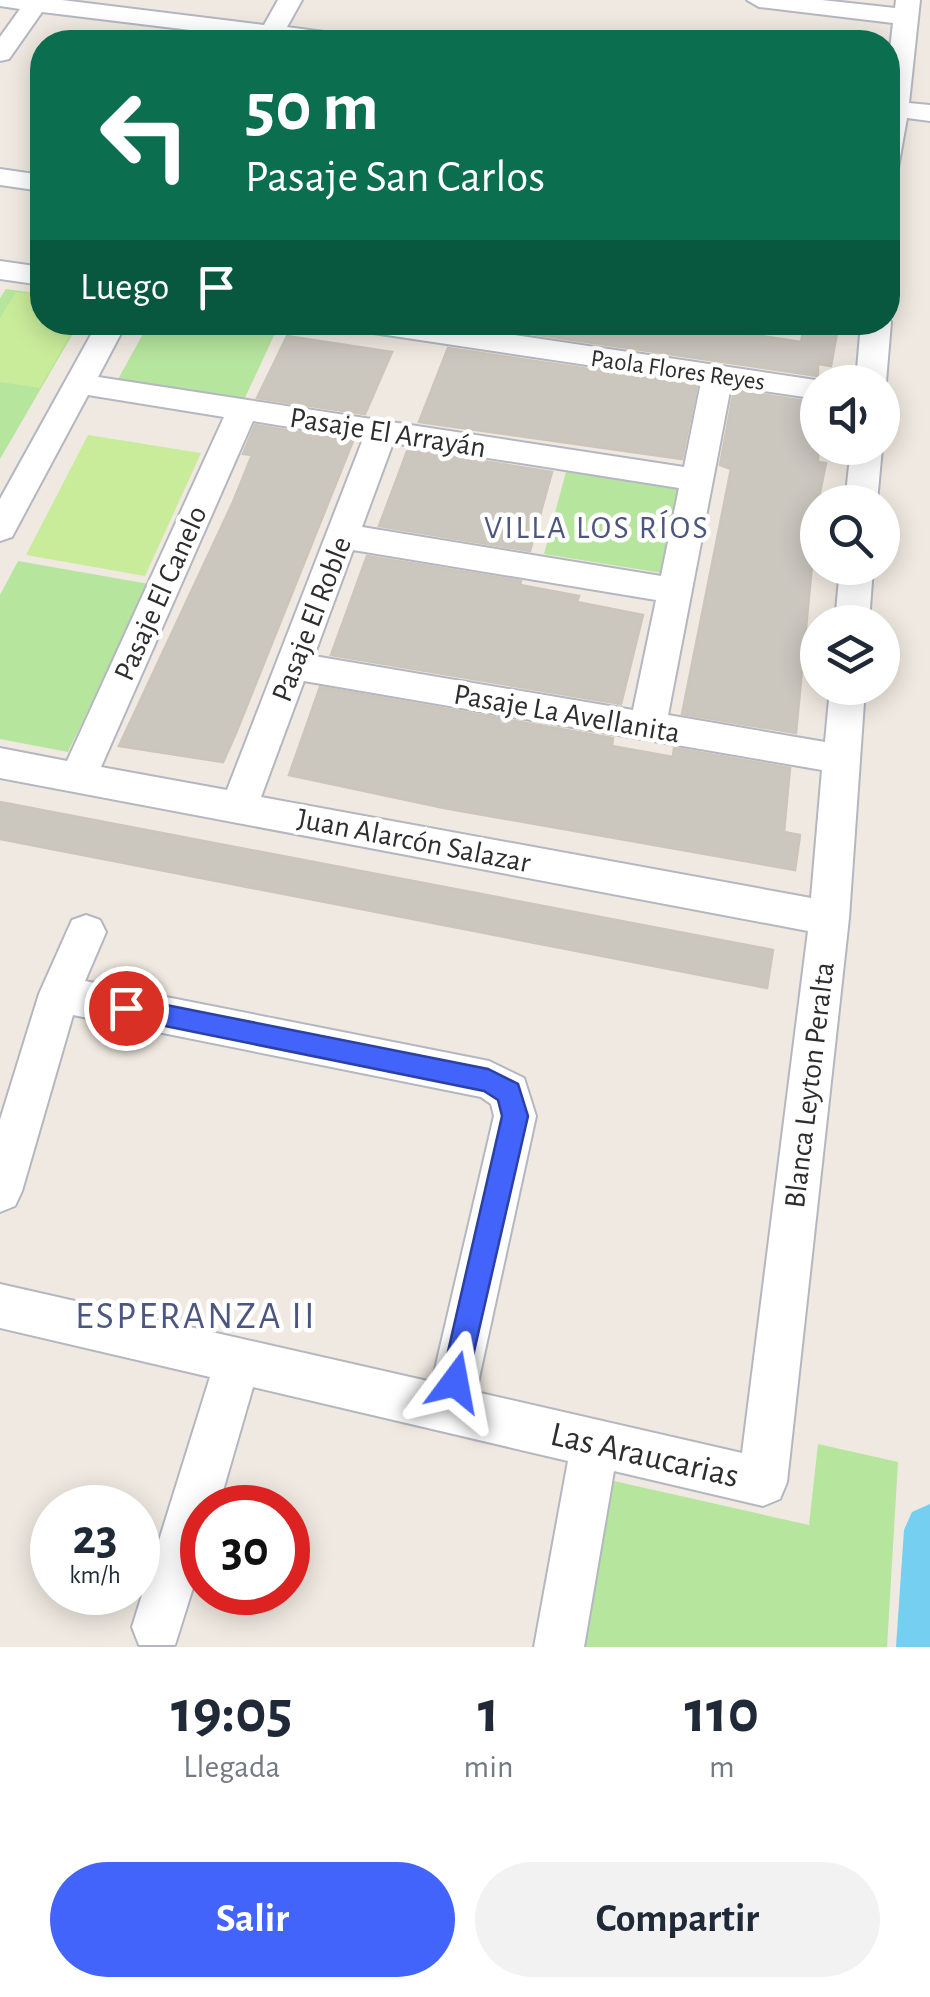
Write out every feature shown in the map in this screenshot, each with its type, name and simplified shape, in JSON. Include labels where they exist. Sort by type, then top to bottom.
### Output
[{"type":"street","points":[[4,0],[221,30]]},
{"type":"street","points":[[273,30],[290,0]]},
{"type":"street","points":[[762,0],[907,9],[900,50]]},
{"type":"street","points":[[0,54],[36,4]]},
{"type":"street","points":[[140,30],[148,18]]},
{"type":"street","points":[[900,110],[930,114]]},
{"type":"street","points":[[0,177],[30,181]]},
{"type":"street","points":[[2,273],[30,275]]},
{"type":"street","points":[[0,529],[106,335]]},
{"type":"street","name":"Paola Flores Reyes","points":[[471,335],[800,386]]},
{"type":"street","points":[[872,365],[875,335]]},
{"type":"street","points":[[648,726],[718,375]]},
{"type":"street","name":"Pasaje El Arrayán","points":[[79,384],[697,480]]},
{"type":"street","name":"Pasaje El Canelo","points":[[78,777],[243,410]]},
{"type":"street","name":"Pasaje El Roble","points":[[239,807],[382,431]]},
{"type":"street","points":[[342,536],[675,591]]},
{"type":"street","name":"Pasaje La Avellanita","points":[[293,666],[841,759]]},
{"type":"street","name":"Blanca Leyton Peralta","points":[[763,1482],[829,918],[846,705]]},
{"type":"street","name":"Juan Alarcón Salazar","points":[[0,762],[829,918]]},
{"type":"street","points":[[0,1192],[59,994],[86,932]]},
{"type":"street","points":[[59,994],[488,1080],[509,1092],[515,1116],[449,1409]]},
{"type":"street","name":"Las Araucarias","points":[[0,1306],[763,1482]]},
{"type":"street","points":[[157,1627],[238,1361]]},
{"type":"street","points":[[559,1647],[594,1443]]},
{"type":"green space","points":[[6,289],[30,292],[30,335],[72,335],[0,459],[0,298]]},
{"type":"green space","points":[[16,292],[30,294],[30,335],[70,335],[40,388],[0,382],[0,318]]},
{"type":"green space","points":[[142,335],[274,335],[243,402],[117,381]]},
{"type":"green space","points":[[88,435],[201,453],[145,576],[26,555]]},
{"type":"green space","points":[[567,468],[681,486],[662,573],[544,554]]},
{"type":"green space","points":[[18,561],[149,584],[68,752],[0,739],[0,595]]},
{"type":"green space","points":[[818,1444],[898,1462],[887,1647],[578,1647],[605,1479],[809,1525]]},
{"type":"building","points":[[539,335],[755,335],[801,342],[802,335],[837,335],[831,365],[800,365],[800,373]]},
{"type":"building","points":[[287,336],[392,352],[365,414],[257,398]]},
{"type":"building","points":[[448,348],[697,385],[682,459],[419,422]]},
{"type":"building","points":[[734,390],[800,400],[800,465],[826,465],[821,485],[800,485],[800,585],[810,585],[808,605],[800,605],[796,733],[682,714],[731,469],[720,465]]},
{"type":"building","points":[[255,425],[353,441],[236,733],[223,762],[119,746],[233,502],[252,455],[243,454]]},
{"type":"building","points":[[408,449],[552,472],[530,551],[379,526]]},
{"type":"building","points":[[367,556],[521,581],[520,585],[579,596],[577,602],[643,615],[621,704],[331,655]]},
{"type":"building","points":[[320,687],[613,738],[612,746],[673,757],[674,748],[790,768],[784,832],[800,835],[795,870],[444,808],[289,775]]},
{"type":"building","points":[[0,802],[773,950],[767,988],[0,839]]},
{"type":"waterway","points":[[923,1647],[930,1530]]},
{"type":"district","name":"VILLA LOS RÍOS","points":[[597,527]]},
{"type":"district","name":"ESPERANZA II","points":[[196,1315]]},
{"type":"route","points":[[126,1008],[488,1080],[509,1092],[515,1116],[455,1382]]}]
